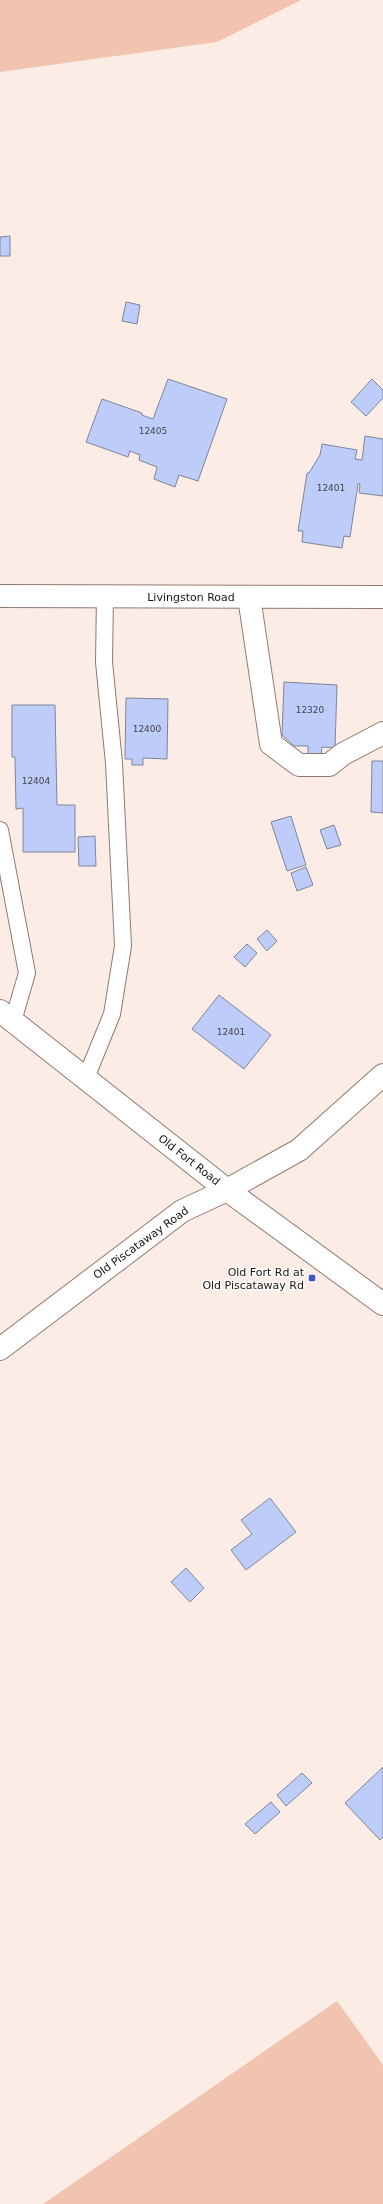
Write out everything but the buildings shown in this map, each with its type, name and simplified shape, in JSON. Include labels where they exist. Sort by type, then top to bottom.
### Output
[{"type":"main road","name":"Livingston Road","points":[[0,596],[383,597]]},
{"type":"main road","points":[[248,597],[272,744],[299,764],[329,765],[343,754],[383,732]]},
{"type":"main road","name":"Old Fort Road","points":[[7,1016],[227,1190],[383,1304]]},
{"type":"main road","name":"Old Piscataway Road","points":[[0,1349],[182,1211],[227,1190],[299,1150],[383,1075]]},
{"type":"lane","points":[[86,1078],[112,1014],[123,946],[114,763],[104,662],[105,596]]},
{"type":"lane","points":[[0,830],[27,973],[7,1016]]},
{"type":"shaded area","points":[[0,0],[301,0],[217,42],[0,72]]},
{"type":"shaded area","points":[[337,2001],[383,2065],[383,2204],[43,2204]]},
{"type":"place","name":"Old Fort Rd at Old Piscataway Rd","points":[[312,1278]]}]
